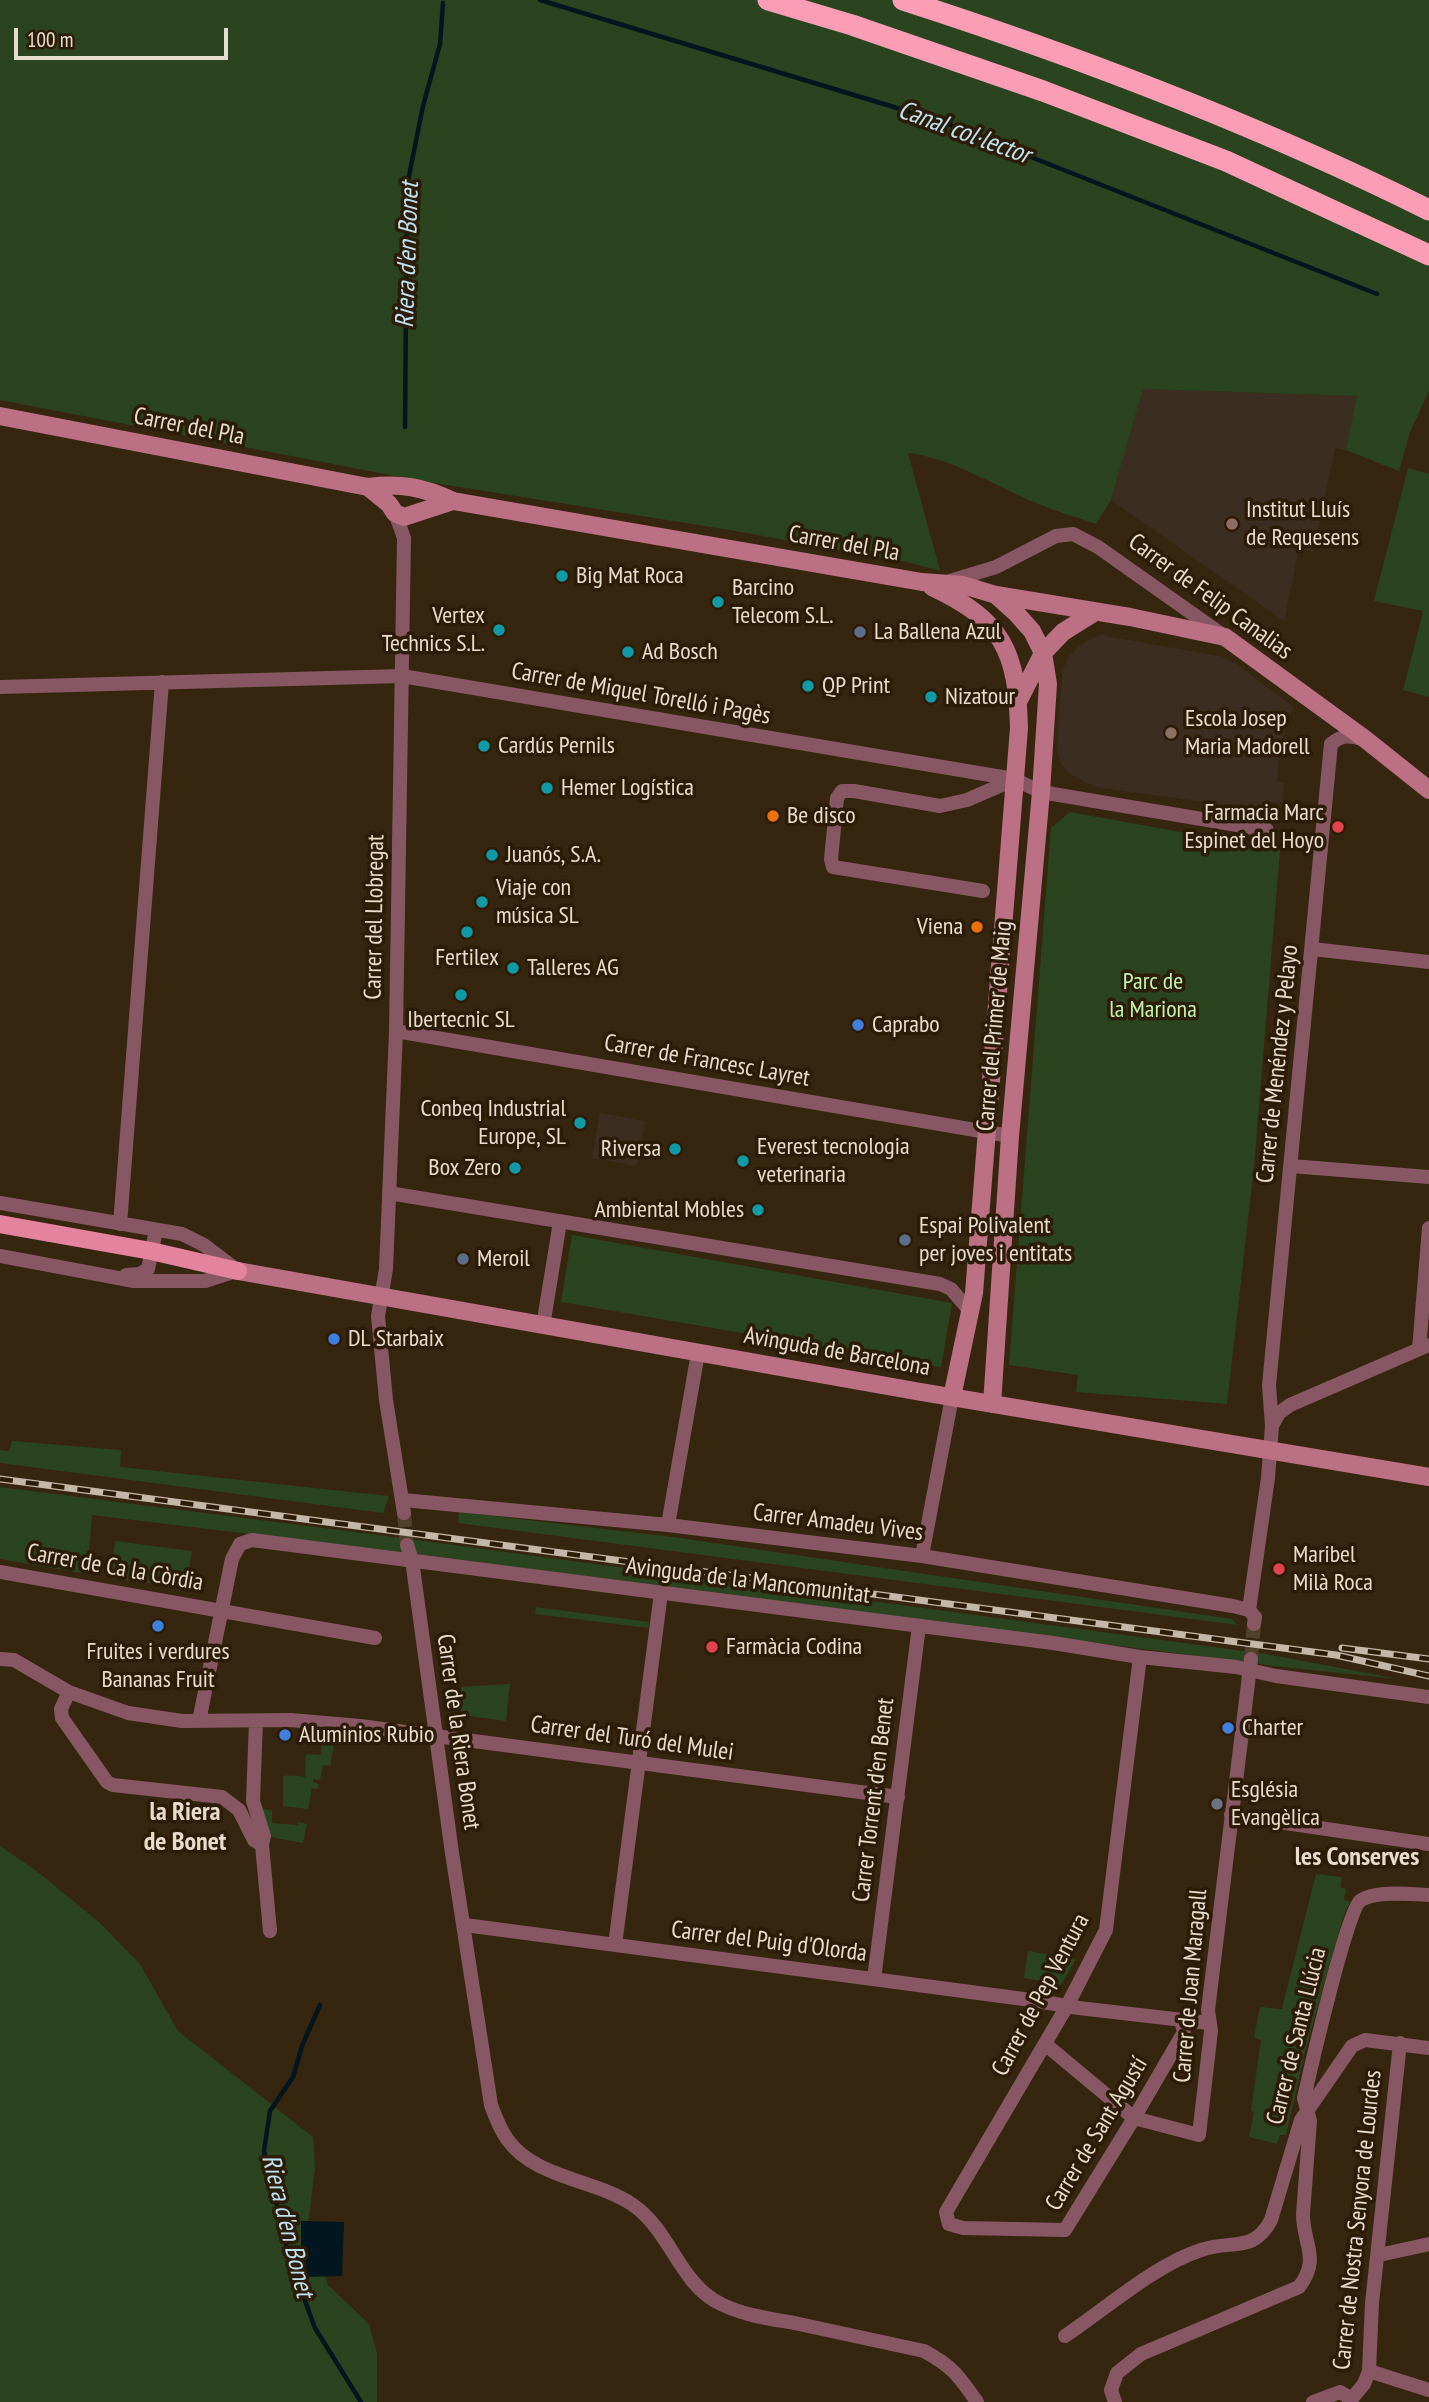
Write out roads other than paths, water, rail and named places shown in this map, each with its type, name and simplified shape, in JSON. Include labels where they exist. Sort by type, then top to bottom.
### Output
[{"type":"highway","points":[[768,0],[852,25],[1043,90],[1213,156],[1429,255]]},
{"type":"highway","points":[[903,0],[999,31],[1215,113],[1380,185],[1429,210]]},
{"type":"main road","name":"Avinguda de Barcelona","points":[[0,1224],[151,1251],[238,1271]]},
{"type":"street","name":"Carrer del Pla","points":[[0,416],[368,486],[428,489],[453,501],[922,582],[963,585],[996,595],[1225,636]]},
{"type":"street","name":"Carrer del Pla","points":[[368,486],[404,517],[453,501]]},
{"type":"street","points":[[392,508],[391,494],[407,487],[419,492],[421,501],[417,512]]},
{"type":"street","name":"Carrer del Llobregat","points":[[381,1297],[386,1269],[396,1031],[404,538],[392,508]]},
{"type":"street","name":"Carrer del Llobregat","points":[[404,538],[413,525],[417,512]]},
{"type":"street","name":"Carrer de Felip Canalias","points":[[941,583],[996,567],[1056,536],[1073,534],[1098,547],[1225,636],[1429,790]]},
{"type":"street","name":"Carrer del Primer de Maig","points":[[922,582],[969,606],[989,623],[1008,651],[1016,675],[1019,728],[974,1293],[952,1397]]},
{"type":"street","name":"Carrer del Primer de Maig","points":[[992,1404],[1010,1136],[1048,684],[1043,653],[1025,622],[996,595]]},
{"type":"street","name":"Carrer del Primer de Maig","points":[[1018,702],[1043,653],[1063,632],[1095,612]]},
{"type":"street","name":"Carrer de Miquel Torelló i Pagès","points":[[0,687],[402,677],[1014,779],[1041,792],[1267,830]]},
{"type":"street","points":[[120,1224],[162,682]]},
{"type":"street","name":"Carrer de Menéndez y Pelayo","points":[[1252,1617],[1272,1426],[1269,1385],[1331,744],[1348,735],[1365,740]]},
{"type":"street","points":[[983,891],[833,867],[831,859],[837,798],[842,791],[854,791],[940,806],[967,800],[1014,779]]},
{"type":"street","points":[[1312,949],[1429,962]]},
{"type":"street","name":"Carrer de Francesc Layret","points":[[396,1031],[1010,1136]]},
{"type":"street","points":[[1291,1166],[1429,1177]]},
{"type":"street","points":[[389,1193],[940,1284],[951,1289],[970,1311]]},
{"type":"street","name":"Avinguda de Barcelona","points":[[0,1203],[182,1234],[238,1271],[992,1404],[1429,1477]]},
{"type":"street","points":[[543,1326],[560,1222]]},
{"type":"street","points":[[1272,1426],[1279,1413],[1290,1405],[1424,1347],[1429,1228]]},
{"type":"street","name":"Avinguda de Barcelona","points":[[111,1276],[144,1273],[148,1269],[156,1230]]},
{"type":"street","name":"Avinguda de Barcelona","points":[[0,1256],[134,1281],[205,1281],[238,1271]]},
{"type":"street","name":"Carrer Amadeu Vives","points":[[381,1297],[378,1330],[403,1506],[668,1525],[922,1556],[1252,1617]]},
{"type":"street","points":[[668,1525],[698,1353]]},
{"type":"street","points":[[922,1556],[952,1397]]},
{"type":"street","name":"Avinguda de la Mancomunitat","points":[[222,1609],[232,1559],[240,1544],[252,1540],[1140,1657],[1250,1664],[1276,1676],[1429,1697]]},
{"type":"street","name":"Carrer de la Riera Bonet","points":[[407,1545],[412,1560],[491,2105],[507,2139],[517,2150],[543,2167],[592,2185],[635,2206],[655,2225],[688,2276],[710,2298],[749,2314],[924,2351],[944,2362],[976,2402]]},
{"type":"street","name":"Carrer de Ca la Còrdia","points":[[0,1572],[375,1638]]},
{"type":"street","points":[[614,1945],[661,1593]]},
{"type":"street","points":[[200,1721],[222,1609]]},
{"type":"street","name":"Carrer Torrent d'en Benet","points":[[874,1979],[919,1626]]},
{"type":"street","name":"Carrer de Pep Ventura","points":[[946,2212],[1067,2006],[1106,1930],[1140,1657]]},
{"type":"street","name":"Carrer del Turó del Mulei","points":[[0,1658],[14,1660],[69,1692],[128,1713],[182,1721],[291,1720],[360,1726],[898,1797]]},
{"type":"street","name":"Carrer de Joan Maragall","points":[[1045,2044],[1134,2118],[1199,2135],[1211,2031],[1208,2010],[1250,1664]]},
{"type":"street","points":[[69,1692],[61,1709],[62,1718],[107,1782],[113,1785],[222,1797],[239,1810],[254,1840],[262,1846]]},
{"type":"street","points":[[256,1721],[253,1801],[264,1836],[262,1846],[270,1931]]},
{"type":"street","points":[[1231,1815],[1429,1844]]},
{"type":"street","name":"Carrer de Santa Llúcia","points":[[1065,2336],[1172,2263],[1202,2249],[1258,2239],[1271,2220],[1301,2120],[1307,2113],[1304,2098],[1345,1936],[1356,1903],[1367,1896],[1429,1895]]},
{"type":"street","name":"Carrer del Puig d'Olorda","points":[[465,1925],[1209,2023]]},
{"type":"street","name":"Carrer de Sant Agustí","points":[[946,2212],[949,2224],[962,2228],[1065,2230],[1184,2032],[1181,2020]]},
{"type":"street","points":[[1115,2402],[1111,2390],[1117,2373],[1141,2354],[1299,2287],[1310,2265],[1303,2225],[1310,2121],[1307,2113],[1352,2046],[1365,2040],[1429,2048]]},
{"type":"street","name":"Carrer de Nostra Senyora de Lourdes","points":[[1313,2402],[1339,2392],[1350,2401],[1364,2384],[1369,2371],[1369,2340],[1400,2043]]},
{"type":"street","points":[[1379,2255],[1429,2244]]},
{"type":"street","points":[[1369,2371],[1429,2390]]},
{"type":"water","points":[[301,2221],[344,2222],[342,2276],[301,2277]]},
{"type":"waterway","name":"Canal col·lector","points":[[540,0],[940,121],[1377,294]]},
{"type":"waterway","name":"Riera d'en Bonet","points":[[405,427],[407,186],[423,106],[440,44],[443,3]]},
{"type":"waterway","name":"Riera d'en Bonet","points":[[320,2005],[302,2046],[293,2077],[270,2111],[264,2151],[290,2260],[315,2328],[361,2402]]},
{"type":"tunnel","points":[[404,1513],[407,1545]]},
{"type":"tunnel","points":[[1251,1659],[1254,1624]]},
{"type":"railway","points":[[0,1479],[1336,1655],[1429,1676]]},
{"type":"railway","points":[[1342,1648],[1429,1659]]},
{"type":"place","name":"Institut Lluís de Requesens","points":[[1232,524]]},
{"type":"place","name":"Big Mat Roca","points":[[562,576]]},
{"type":"place","name":"Barcino Telecom S.L.","points":[[718,602]]},
{"type":"place","name":"Vertex Technics S.L.","points":[[499,630]]},
{"type":"place","name":"La Ballena Azul","points":[[860,632]]},
{"type":"place","name":"Ad Bosch","points":[[628,652]]},
{"type":"place","name":"QP Print","points":[[808,686]]},
{"type":"place","name":"Nizatour","points":[[931,697]]},
{"type":"place","name":"Escola Josep Maria Madorell","points":[[1171,733]]},
{"type":"place","name":"Cardús Pernils","points":[[484,746]]},
{"type":"place","name":"Hemer Logística","points":[[547,788]]},
{"type":"place","name":"Be disco","points":[[773,816]]},
{"type":"place","name":"Farmacia Marc Espinet del Hoyo","points":[[1338,827]]},
{"type":"place","name":"Juanós, S.A.","points":[[492,855]]},
{"type":"place","name":"Viaje con música SL","points":[[482,902]]},
{"type":"place","name":"Viena","points":[[977,927]]},
{"type":"place","name":"Fertilex","points":[[467,932]]},
{"type":"place","name":"Talleres AG","points":[[513,968]]},
{"type":"place","name":"Ibertecnic SL","points":[[461,995]]},
{"type":"place","name":"Caprabo","points":[[858,1025]]},
{"type":"place","name":"Conbeq Industrial Europe, SL","points":[[580,1123]]},
{"type":"place","name":"Riversa","points":[[675,1149]]},
{"type":"place","name":"Everest tecnologia veterinaria","points":[[743,1161]]},
{"type":"place","name":"Box Zero","points":[[515,1168]]},
{"type":"place","name":"Ambiental Mobles","points":[[758,1210]]},
{"type":"place","name":"Espai Polivalent per joves i entitats","points":[[905,1240]]},
{"type":"place","name":"Meroil","points":[[463,1259]]},
{"type":"place","name":"DL Starbaix","points":[[334,1339]]},
{"type":"place","name":"Maribel Milà Roca","points":[[1279,1569]]},
{"type":"place","name":"Fruites i verdures Bananas Fruit","points":[[158,1626]]},
{"type":"place","name":"Farmàcia Codina","points":[[712,1647]]},
{"type":"place","name":"Charter","points":[[1228,1728]]},
{"type":"place","name":"Aluminios Rubio","points":[[285,1735]]},
{"type":"place","name":"Església Evangèlica","points":[[1217,1804]]},
{"type":"district","name":"la Riera de Bonet","points":[[185,1828]]},
{"type":"district","name":"les Conserves","points":[[1357,1858]]},
{"type":"park label","name":"Parc de la Mariona","points":[[1153,996]]}]
